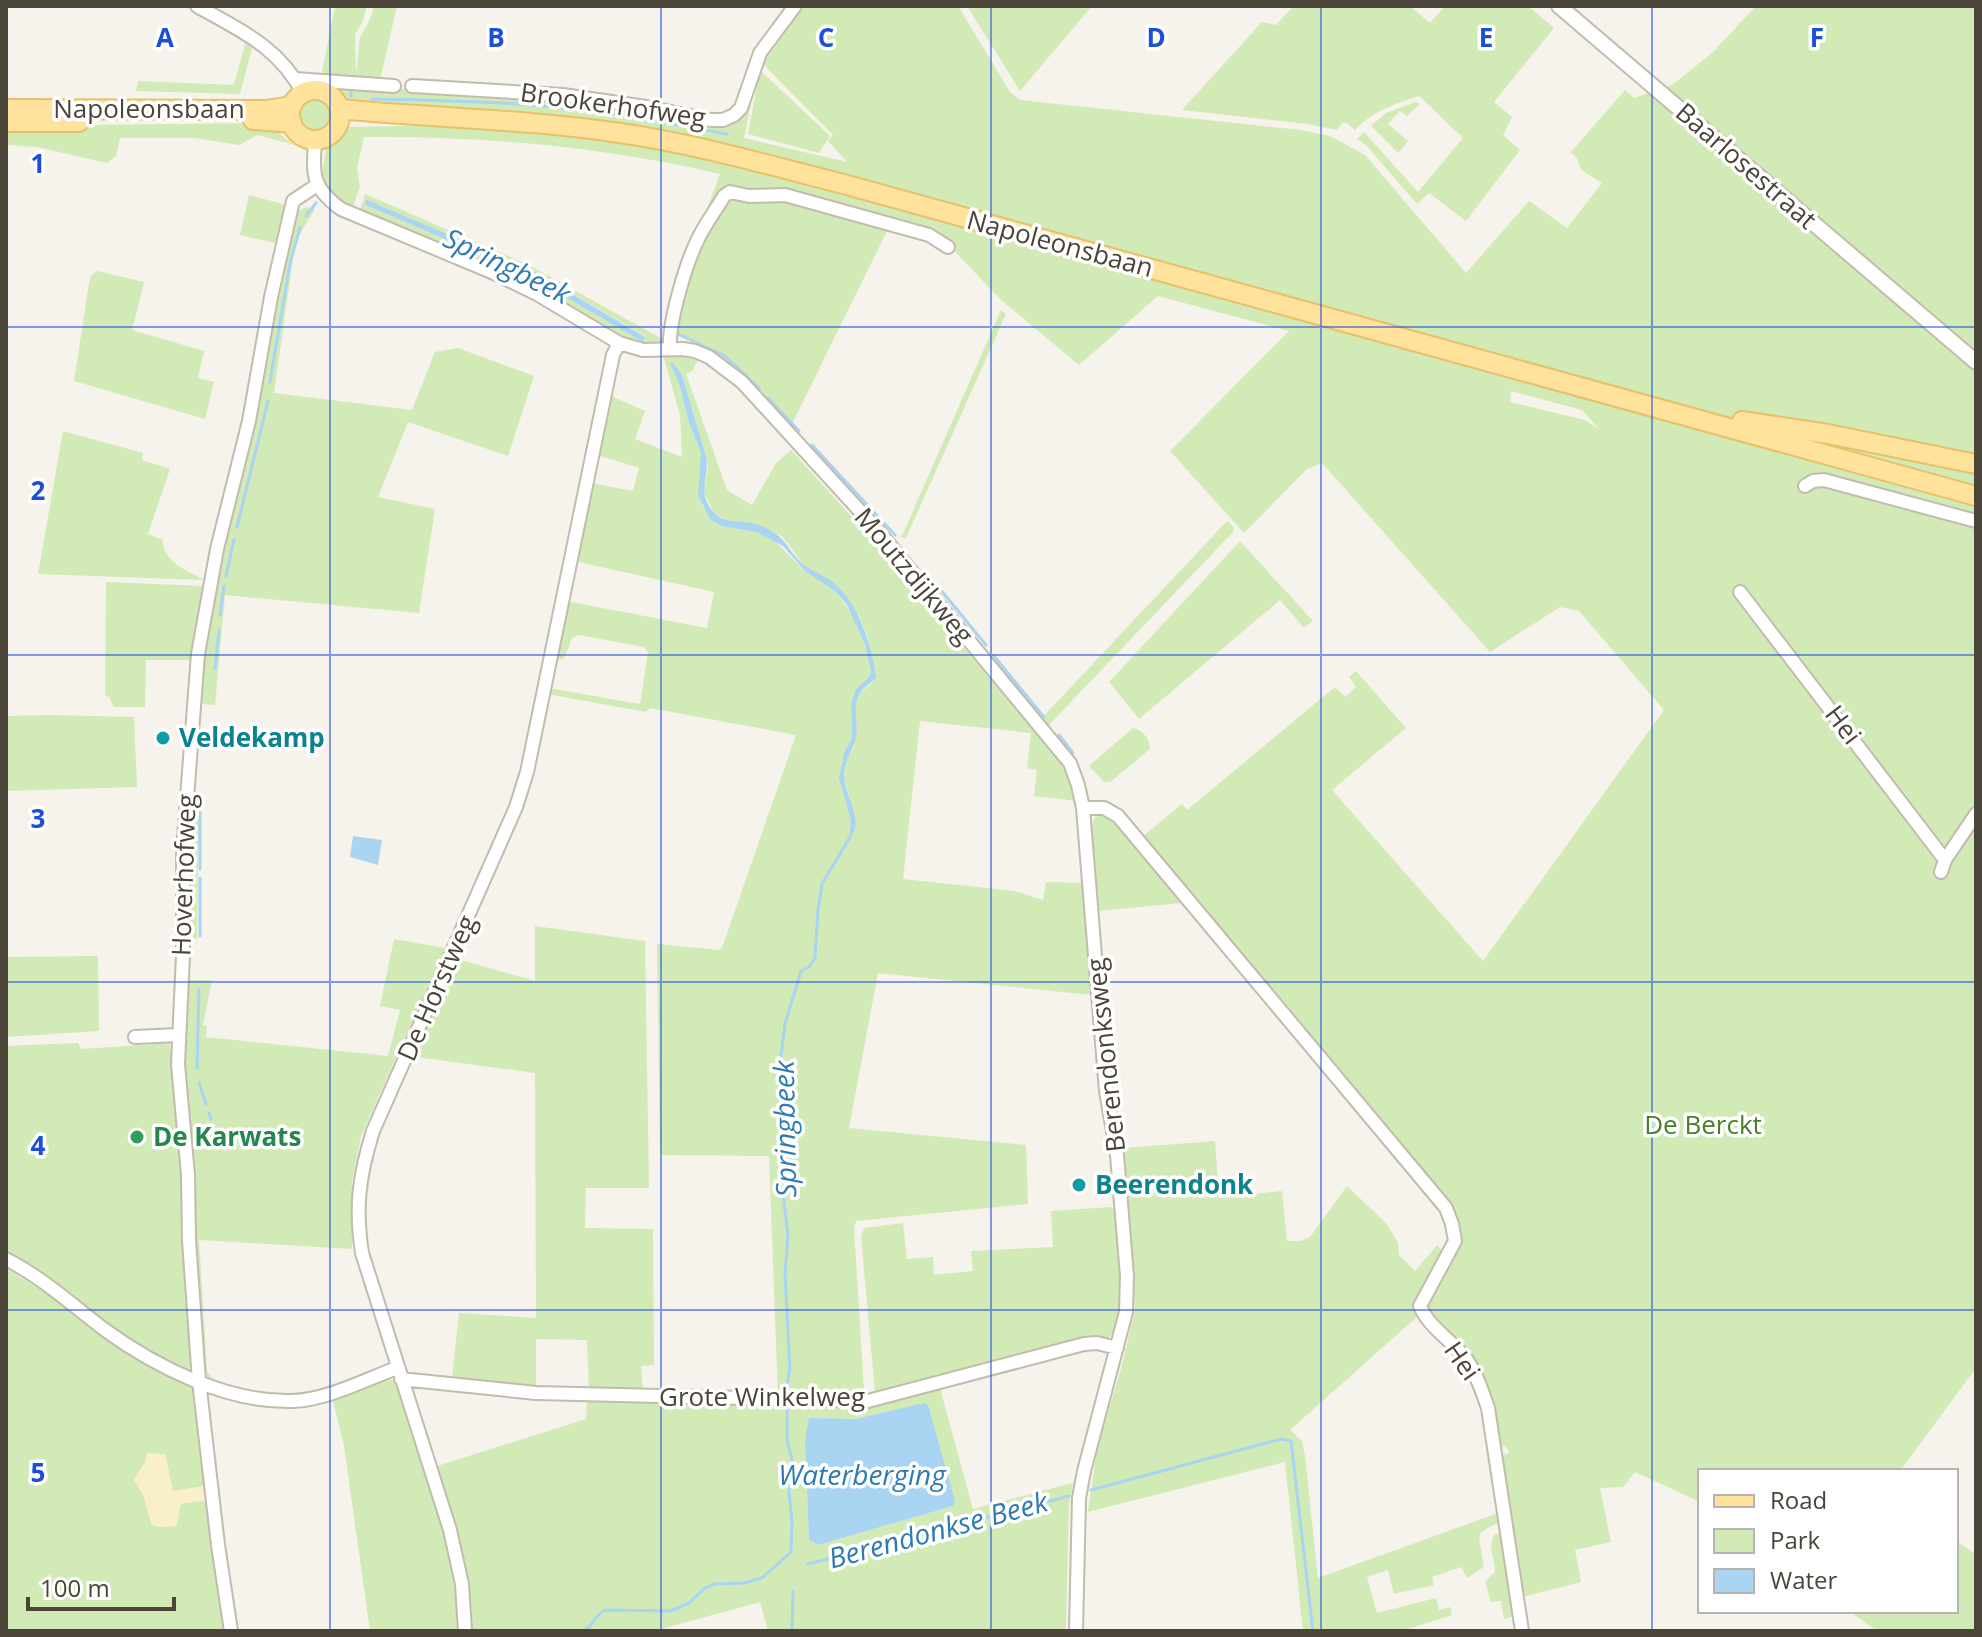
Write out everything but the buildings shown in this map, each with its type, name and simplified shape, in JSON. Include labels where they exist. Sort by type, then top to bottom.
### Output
[{"type":"main road","points":[[318,90],[325,92],[336,102],[339,116],[330,135],[315,140],[301,135],[296,100],[318,90]]},
{"type":"main road","name":"Napoleonsbaan","points":[[6,109],[266,110],[296,100]]},
{"type":"main road","name":"Napoleonsbaan","points":[[6,122],[266,120],[296,100]]},
{"type":"main road","name":"Napoleonsbaan","points":[[339,116],[535,123],[620,133],[727,154],[1976,496]]},
{"type":"main road","name":"Napoleonsbaan","points":[[1657,408],[1848,438],[1973,463]]},
{"type":"street","points":[[197,6],[258,40],[280,58],[296,100],[394,86]]},
{"type":"street","name":"Brookerhofweg","points":[[412,86],[563,95],[723,120],[741,108],[760,53],[795,6]]},
{"type":"street","name":"Baarlosestraat","points":[[1559,6],[1976,362]]},
{"type":"street","points":[[315,140],[317,185]]},
{"type":"street","name":"Moutzdijkweg","points":[[317,185],[323,195],[341,209],[494,273],[537,294],[619,343],[643,350],[695,351],[709,357],[742,382],[880,533],[1070,763],[1083,808]]},
{"type":"street","name":"Hoverhofweg","points":[[231,1631],[199,1381],[177,1035],[183,955],[183,850],[198,654],[217,549],[249,421],[271,297],[293,201],[317,185]]},
{"type":"street","points":[[670,349],[669,337],[676,308],[697,241],[724,196],[730,192],[749,196],[785,195],[929,235],[948,247]]},
{"type":"street","name":"De Horstweg","points":[[465,1631],[462,1584],[450,1530],[362,1253],[356,1218],[360,1171],[373,1131],[516,807],[527,772],[613,355],[619,343]]},
{"type":"street","points":[[1805,486],[1824,480],[1976,521]]},
{"type":"street","name":"Hei","points":[[1740,592],[1943,866],[1976,814]]},
{"type":"street","name":"Hei","points":[[1083,808],[1104,808],[1118,816],[1446,1208],[1455,1241],[1420,1306],[1424,1317],[1466,1359],[1478,1379],[1488,1408],[1522,1631]]},
{"type":"street","name":"Berendonksweg","points":[[1076,1631],[1079,1498],[1126,1312],[1127,1276],[1117,1155],[1106,1091],[1083,808]]},
{"type":"street","points":[[135,1037],[177,1035]]},
{"type":"street","name":"Grote Winkelweg","points":[[6,1259],[55,1288],[129,1346],[215,1389],[250,1397],[292,1401],[399,1374],[536,1393],[868,1401],[1084,1344],[1097,1343],[1117,1348]]},
{"type":"green space","points":[[335,6],[367,6],[355,34],[356,75],[360,37],[374,6],[397,6],[380,80],[338,78],[322,72]]},
{"type":"green space","name":"De Berckt","points":[[803,6],[958,6],[1010,92],[1020,100],[1301,130],[1330,136],[1365,155],[1466,273],[1529,201],[1567,228],[1602,183],[1581,170],[1571,152],[1625,90],[1634,98],[1672,85],[1712,53],[1756,6],[1976,6],[1976,1368],[1901,1469],[1698,1469],[1698,1501],[1635,1472],[1623,1487],[1600,1488],[1611,1542],[1575,1550],[1581,1582],[1522,1597],[1500,1456],[1509,1453],[1506,1446],[1499,1448],[1491,1402],[1423,1308],[1454,1245],[1447,1219],[1141,838],[1182,804],[1187,810],[1335,687],[1345,697],[1356,687],[1349,677],[1356,671],[1406,728],[1332,790],[1483,961],[1664,710],[1579,611],[1560,607],[1490,652],[1322,463],[1307,469],[1244,533],[1170,451],[1289,331],[1158,296],[1079,365],[1000,299],[942,238],[786,193],[736,191],[727,184],[695,240],[720,174],[588,150],[499,141],[364,137],[357,168],[360,187],[353,206],[349,208],[334,198],[323,178],[323,167],[327,144],[349,127],[452,125],[584,135],[741,153],[348,106],[331,91],[312,83],[579,101],[711,125],[737,119],[753,93],[744,138],[847,162],[828,141],[833,135],[763,64]],"holes":[[[1511,391],[1582,410],[1599,429],[1585,420],[1510,402]]]},
{"type":"green space","points":[[967,6],[1092,6],[1020,91]]},
{"type":"green space","points":[[1294,6],[1410,6],[1430,23],[1445,6],[1528,6],[1554,28],[1494,102],[1512,117],[1503,135],[1520,150],[1466,221],[1429,193],[1417,204],[1366,145],[1357,139],[1364,132],[1418,192],[1463,138],[1419,96],[1376,113],[1355,130],[1347,123],[1342,123],[1337,130],[1182,110],[1262,22],[1276,25]]},
{"type":"green space","points":[[245,44],[252,48],[240,94],[136,91],[138,81],[234,85]]},
{"type":"green space","points":[[760,70],[830,136],[819,153],[748,134]]},
{"type":"green space","points":[[315,99],[327,104],[332,116],[327,128],[315,133],[303,128],[298,116],[303,104]]},
{"type":"green space","points":[[1416,102],[1420,104],[1407,116],[1400,111],[1388,124],[1408,141],[1398,153],[1371,126],[1386,113]]},
{"type":"green space","points":[[264,123],[264,128],[277,132],[294,145],[258,135],[239,145],[194,138],[120,138],[116,156],[107,163],[37,147],[6,145],[6,126]]},
{"type":"green space","points":[[365,194],[529,265],[664,340],[662,345],[653,347],[620,338],[525,282],[360,211]],"holes":[[[367,200],[530,269],[645,336],[644,340],[528,275],[366,205]]]},
{"type":"green space","points":[[249,195],[286,205],[275,243],[240,235]]},
{"type":"green space","points":[[726,198],[785,198],[889,227],[791,426],[740,372],[713,349],[675,334],[676,319],[699,242]]},
{"type":"green space","points":[[306,207],[315,209],[298,237],[294,252],[274,393],[412,410],[435,352],[458,348],[534,376],[508,456],[408,422],[378,497],[435,509],[419,613],[225,595],[215,705],[199,704],[229,519],[254,396],[294,213]]},
{"type":"green space","points":[[97,271],[144,282],[132,330],[204,351],[198,378],[214,382],[205,419],[74,381],[90,277]]},
{"type":"green space","points":[[1001,310],[1006,314],[906,538],[901,538]]},
{"type":"green space","points":[[680,354],[699,358],[692,371],[686,374],[727,490],[752,505],[776,463],[791,450],[870,537],[1055,755],[1068,774],[1077,801],[1034,796],[1037,770],[1027,768],[1031,733],[920,721],[903,879],[1014,891],[1043,900],[1046,882],[1083,883],[1091,995],[878,973],[849,1128],[1026,1145],[1028,1204],[856,1221],[862,1395],[778,1397],[769,1156],[660,1155],[657,944],[722,948],[796,735],[650,708],[646,712],[547,694],[548,688],[640,704],[648,652],[644,647],[578,635],[572,638],[564,659],[554,660],[566,601],[707,628],[714,592],[574,561],[591,483],[633,491],[639,468],[597,455],[609,395],[645,411],[635,439],[682,457],[680,415],[663,355]],"holes":[[[670,364],[682,375],[706,456],[708,465],[704,493],[714,513],[733,523],[759,525],[783,537],[803,564],[840,589],[859,616],[867,635],[875,672],[872,683],[859,694],[855,710],[857,728],[854,747],[845,761],[843,776],[841,764],[852,738],[851,704],[856,689],[871,671],[865,644],[853,616],[836,592],[805,571],[774,540],[756,532],[733,528],[702,506],[701,453]],[[843,777],[855,815],[850,837],[851,821]]]},
{"type":"green space","points":[[63,431],[143,453],[142,460],[170,469],[148,534],[163,540],[167,555],[177,565],[204,580],[38,574]]},
{"type":"green space","points":[[1227,521],[1234,527],[1233,532],[1047,727],[1041,719]]},
{"type":"green space","points":[[1240,541],[1313,621],[1304,628],[1280,600],[1139,719],[1109,682]]},
{"type":"green space","points":[[106,582],[206,586],[194,660],[146,660],[145,707],[114,707],[109,697],[105,696]]},
{"type":"green space","points":[[6,716],[134,717],[137,787],[6,791]]},
{"type":"green space","points":[[1133,728],[1145,736],[1150,749],[1110,782],[1104,782],[1089,766]]},
{"type":"green space","points":[[191,806],[199,808],[197,939],[186,939]]},
{"type":"green space","points":[[1098,816],[1111,820],[1181,903],[1098,911],[1091,841],[1094,818]]},
{"type":"green space","points":[[535,926],[645,941],[649,1188],[586,1188],[585,1228],[653,1229],[654,1365],[641,1366],[643,1391],[589,1391],[587,1340],[536,1339],[536,1389],[452,1379],[459,1313],[536,1318],[535,1073],[409,1056],[454,958],[535,981]]},
{"type":"green space","points":[[394,939],[445,948],[361,1136],[352,1182],[352,1249],[199,1240],[207,1371],[216,1383],[202,1373],[181,1064],[185,980],[212,980],[203,1025],[207,1026],[206,1037],[388,1056],[400,1010],[380,1006]]},
{"type":"green space","points":[[98,956],[99,1031],[6,1037],[6,957]]},
{"type":"green space","points":[[78,1043],[81,1049],[170,1043],[182,1175],[193,1360],[190,1368],[184,1370],[143,1349],[6,1256],[6,1046]]},
{"type":"green space","points":[[1215,1141],[1219,1198],[1282,1191],[1287,1241],[1310,1237],[1347,1186],[1386,1223],[1398,1243],[1399,1255],[1415,1271],[1437,1245],[1443,1251],[1417,1299],[1419,1315],[1290,1430],[1302,1441],[1305,1456],[1318,1578],[1501,1512],[1502,1522],[1481,1532],[1479,1539],[1484,1567],[1467,1578],[1461,1567],[1432,1577],[1434,1585],[1394,1594],[1388,1570],[1367,1577],[1377,1613],[1436,1598],[1439,1610],[1450,1607],[1452,1615],[1402,1631],[1303,1631],[1285,1462],[1088,1512],[1097,1448],[1135,1310],[1124,1148]]},
{"type":"green space","points":[[1111,1207],[1116,1210],[1121,1296],[1115,1328],[1108,1339],[1083,1339],[883,1394],[875,1393],[861,1236],[864,1228],[903,1223],[907,1259],[933,1257],[934,1275],[973,1271],[971,1251],[1053,1247],[1051,1211]]},
{"type":"green space","points":[[6,1268],[192,1386],[205,1486],[173,1491],[165,1454],[150,1459],[134,1480],[143,1494],[152,1525],[163,1527],[177,1524],[180,1506],[207,1500],[226,1631],[6,1631]]},
{"type":"green space","points":[[391,1379],[408,1408],[435,1496],[451,1564],[460,1631],[370,1631],[344,1446],[332,1397]]},
{"type":"green space","points":[[940,1388],[973,1509],[1073,1483],[1069,1505],[1066,1631],[768,1631],[760,1602],[654,1631],[469,1631],[434,1467],[586,1419],[587,1400],[861,1406]],"holes":[[[874,1416],[953,1506],[818,1545],[809,1540],[805,1441],[810,1418],[856,1419]]]},
{"type":"green space","points":[[1504,1533],[1516,1616],[1504,1619],[1501,1601],[1491,1602],[1485,1582],[1495,1572],[1492,1539],[1495,1534]]},
{"type":"green space","points":[[1958,1542],[1976,1555],[1976,1631],[1877,1631],[1852,1613],[1958,1613]]},
{"type":"sand","points":[[147,1453],[165,1454],[173,1491],[205,1486],[207,1500],[180,1506],[174,1527],[151,1524],[143,1494],[134,1480]]},
{"type":"water","points":[[367,200],[530,269],[645,337],[644,340],[528,275],[366,205]]},
{"type":"water","points":[[672,362],[682,375],[706,456],[704,492],[713,512],[725,519],[762,526],[777,535],[802,563],[843,592],[863,626],[876,677],[861,692],[857,701],[856,738],[844,769],[856,824],[849,839],[851,821],[839,778],[844,753],[852,738],[851,704],[856,689],[871,671],[865,644],[847,605],[836,592],[805,571],[783,546],[756,532],[721,526],[710,519],[698,495],[701,453],[670,364]]},
{"type":"water","points":[[353,836],[382,840],[378,865],[350,857]]},
{"type":"water","name":"Waterberging","points":[[924,1403],[928,1405],[955,1501],[953,1506],[818,1545],[809,1540],[805,1441],[809,1418],[856,1419]]},
{"type":"waterway","name":"Springbeek","points":[[351,90],[351,96]]},
{"type":"waterway","points":[[372,99],[567,108],[727,134]]},
{"type":"waterway","points":[[306,216],[316,203]]},
{"type":"waterway","points":[[270,382],[290,263],[300,228]]},
{"type":"waterway","points":[[678,334],[725,356],[759,388]]},
{"type":"waterway","points":[[768,398],[799,431]]},
{"type":"waterway","points":[[237,527],[268,401]]},
{"type":"waterway","points":[[812,445],[895,535]]},
{"type":"waterway","points":[[226,576],[234,540]]},
{"type":"waterway","points":[[220,615],[224,586]]},
{"type":"waterway","points":[[940,589],[986,645]]},
{"type":"waterway","points":[[215,669],[219,630]]},
{"type":"waterway","points":[[994,656],[1044,717]]},
{"type":"waterway","points":[[1059,735],[1073,753]]},
{"type":"waterway","points":[[200,805],[200,869]]},
{"type":"waterway","name":"Springbeek","points":[[786,1392],[790,1368],[785,1274],[788,1235],[782,1186],[785,1128],[779,1103],[779,1072],[785,1024],[801,971],[809,967],[815,958],[822,884],[850,837]]},
{"type":"waterway","points":[[200,878],[200,936]]},
{"type":"waterway","points":[[197,1068],[199,989]]},
{"type":"waterway","points":[[199,1083],[206,1104]]},
{"type":"waterway","points":[[209,1113],[211,1119]]},
{"type":"waterway","name":"Springbeek","points":[[584,1631],[605,1610],[670,1611],[689,1603],[705,1588],[715,1584],[744,1583],[762,1578],[791,1552],[789,1492],[792,1459],[787,1441],[787,1407]]},
{"type":"waterway","name":"Berendonkse Beek","points":[[1091,1490],[1281,1439],[1291,1441],[1313,1631]]},
{"type":"waterway","name":"Berendonkse Beek","points":[[808,1564],[1069,1496]]},
{"type":"waterway","points":[[792,1631],[793,1591]]},
{"type":"place","name":"Veldekamp","points":[[163,738]]},
{"type":"place","name":"De Karwats","points":[[137,1137]]},
{"type":"place","name":"Beerendonk","points":[[1079,1185]]}]
